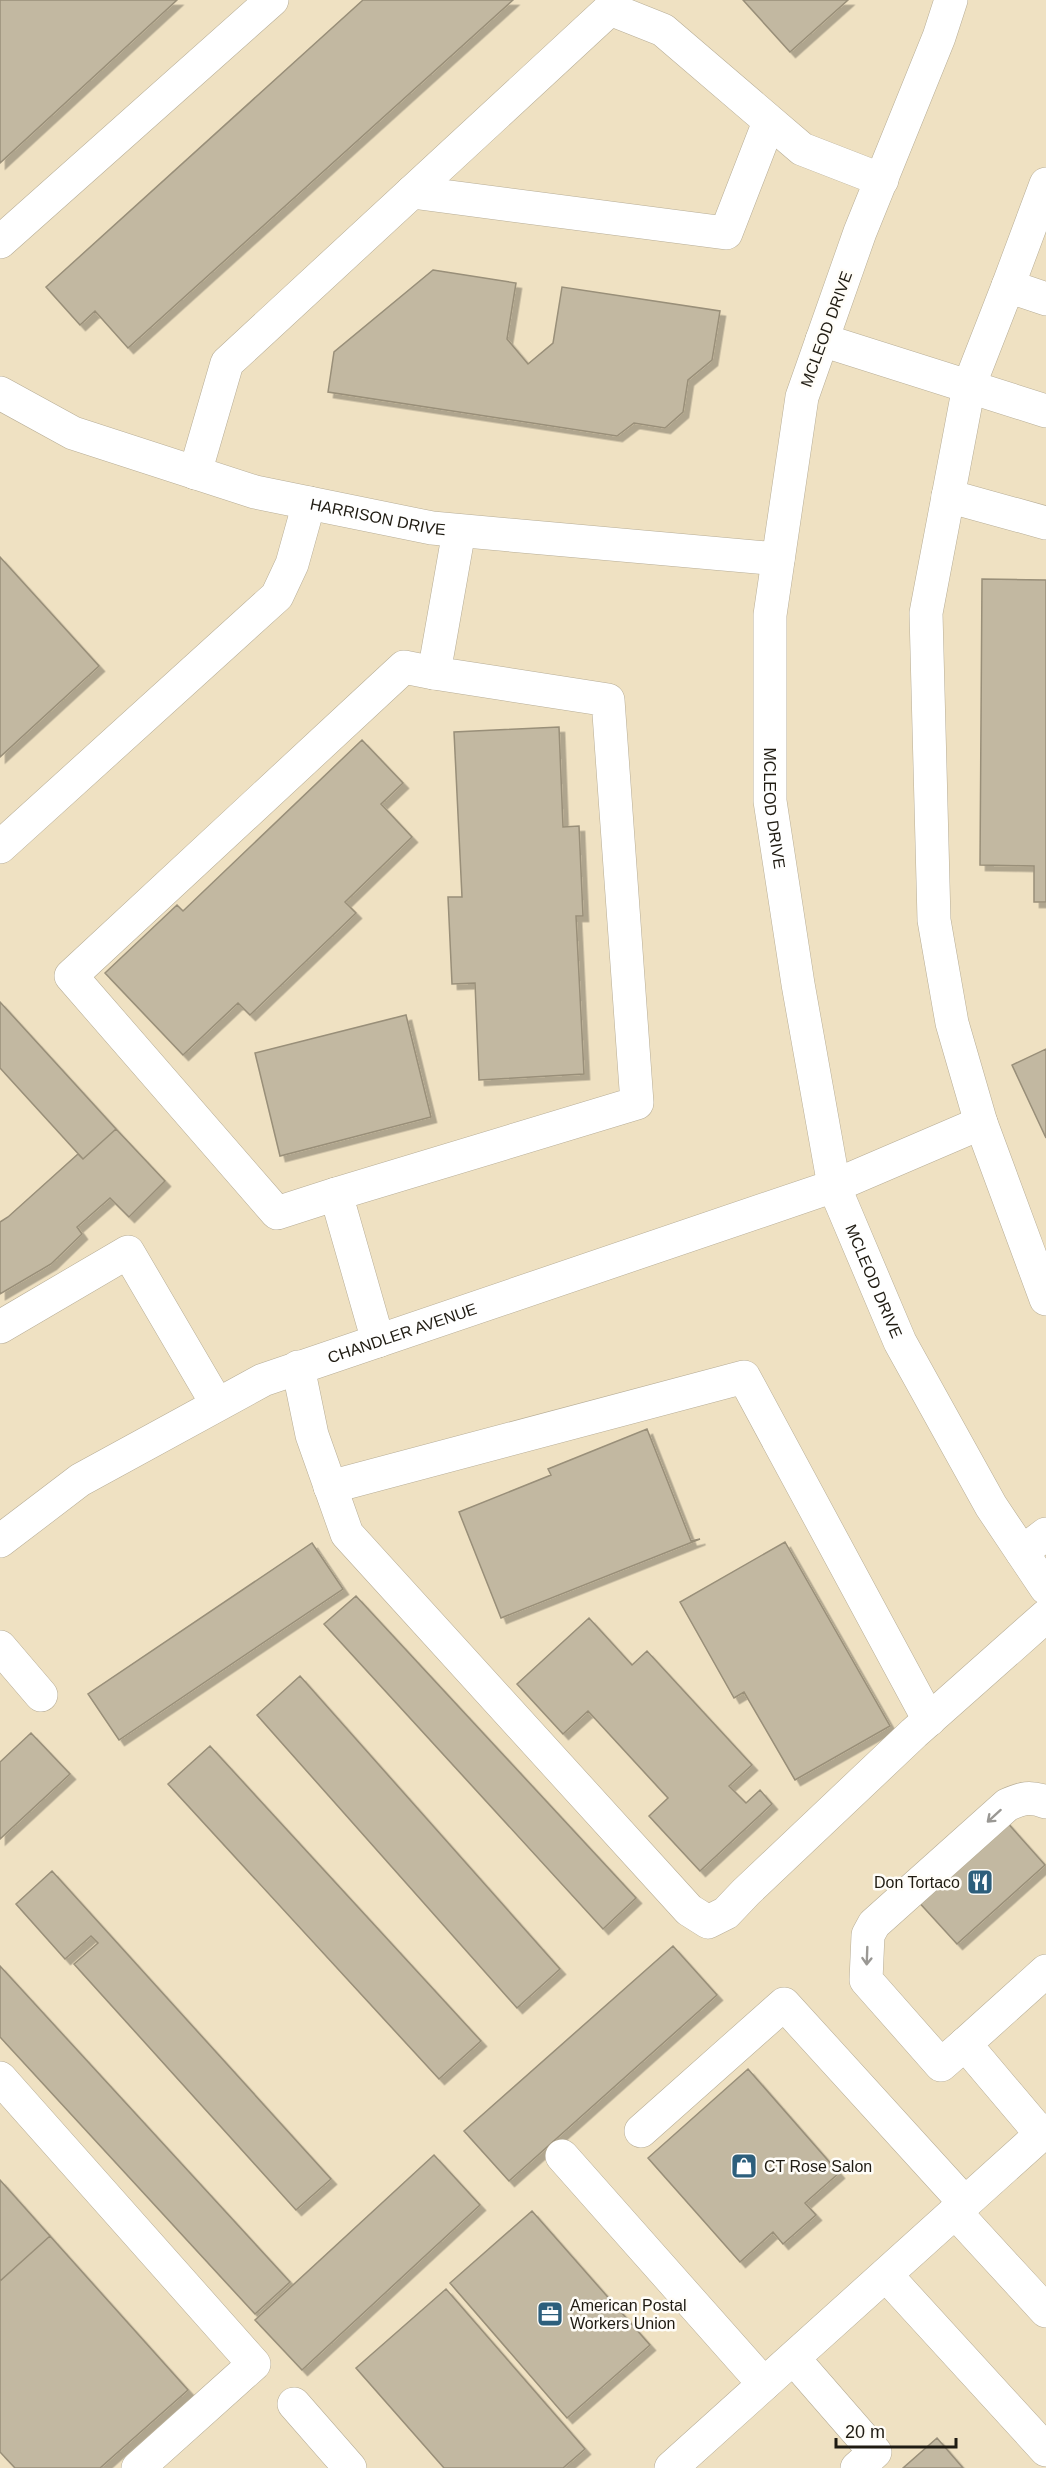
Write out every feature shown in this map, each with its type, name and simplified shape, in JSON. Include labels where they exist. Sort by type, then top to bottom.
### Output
[{"type":"street","points":[[0,242],[272,0]]},
{"type":"street","name":"MCLEOD DRIVE","points":[[951,0],[802,397],[770,615],[770,801],[798,984],[834,1186],[900,1342],[991,1506],[1034,1543],[1046,1588]]},
{"type":"street","points":[[195,473],[227,363],[610,9],[663,30],[802,149],[882,180]]},
{"type":"street","points":[[412,192],[726,233],[770,122]]},
{"type":"street","points":[[1046,183],[969,386],[926,613],[934,920],[952,1023],[981,1123],[1046,1299]]},
{"type":"street","points":[[1008,286],[1046,298]]},
{"type":"street","points":[[822,340],[1046,411]]},
{"type":"street","name":"HARRISON DRIVE","points":[[0,393],[73,433],[255,492],[432,528],[778,559]]},
{"type":"street","points":[[948,496],[1046,522]]},
{"type":"street","points":[[0,847],[277,596],[292,564],[309,503]]},
{"type":"street","points":[[434,673],[459,531]]},
{"type":"street","points":[[404,667],[434,673],[608,700],[637,1103],[277,1213],[71,976],[404,667]]},
{"type":"street","name":"CHANDLER AVENUE","points":[[0,1541],[80,1480],[263,1380],[834,1186],[981,1123]]},
{"type":"street","points":[[336,1194],[378,1341]]},
{"type":"street","points":[[0,1327],[128,1252],[218,1404]]},
{"type":"street","points":[[298,1367],[312,1435],[347,1534],[689,1910],[708,1922],[726,1913],[929,1720],[1046,1616]]},
{"type":"street","points":[[330,1487],[744,1377],[929,1720]]},
{"type":"street","points":[[0,1647],[41,1695]]},
{"type":"street","points":[[1046,1802],[1024,1797],[1007,1805],[874,1924],[868,1935],[866,1980],[941,2065],[1046,1971]]},
{"type":"street","points":[[641,2131],[784,2004],[960,2207],[1046,2311]]},
{"type":"street","points":[[689,2462],[764,2384],[1044,2132],[965,2044]]},
{"type":"street","points":[[0,2078],[254,2364],[138,2468]]},
{"type":"street","points":[[562,2156],[764,2384]]},
{"type":"street","points":[[886,2275],[1046,2450]]},
{"type":"street","points":[[794,2359],[875,2452],[857,2468]]},
{"type":"street","points":[[294,2404],[350,2468]]},
{"type":"shaded area","points":[[0,0],[1046,0],[1046,2468],[0,2468]]},
{"type":"building","points":[[0,0],[177,0],[0,163]]},
{"type":"building","points":[[363,0],[513,0],[128,348],[95,311],[80,325],[46,287]]},
{"type":"building","points":[[743,0],[848,0],[790,52]]},
{"type":"building","points":[[433,270],[516,283],[507,339],[528,364],[553,343],[562,287],[720,311],[712,360],[688,380],[683,412],[665,428],[634,423],[617,436],[328,392],[334,352]]},
{"type":"building","points":[[0,557],[99,666],[0,757]]},
{"type":"building","points":[[982,579],[1046,580],[1046,902],[1034,902],[1034,866],[980,865]]},
{"type":"building","points":[[559,727],[563,827],[579,826],[583,916],[576,916],[584,1074],[479,1080],[475,983],[452,984],[448,897],[462,897],[454,732]]},
{"type":"building","points":[[362,740],[403,783],[381,804],[412,837],[345,902],[356,913],[250,1015],[238,1003],[183,1055],[105,973],[177,905],[183,911]]},
{"type":"building","points":[[0,1002],[116,1129],[83,1159],[0,1068]]},
{"type":"building","points":[[406,1015],[431,1117],[280,1156],[255,1053]]},
{"type":"building","points":[[1046,1049],[1046,1138],[1012,1065]]},
{"type":"building","points":[[116,1129],[165,1181],[129,1217],[110,1198],[77,1227],[82,1234],[51,1264],[0,1294],[0,1222],[78,1154],[83,1159]]},
{"type":"building","points":[[647,1429],[691,1541],[700,1539],[501,1618],[459,1512],[551,1475],[548,1469]]},
{"type":"building","points":[[785,1542],[890,1726],[795,1780],[744,1692],[734,1698],[680,1602]]},
{"type":"building","points":[[312,1543],[343,1589],[119,1740],[88,1694]]},
{"type":"building","points":[[356,1596],[636,1898],[603,1929],[324,1624]]},
{"type":"building","points":[[589,1618],[632,1665],[647,1651],[752,1765],[729,1786],[746,1803],[760,1790],[772,1804],[700,1871],[649,1816],[668,1798],[588,1711],[563,1734],[517,1684]]},
{"type":"building","points":[[300,1676],[560,1969],[517,2008],[257,1715]]},
{"type":"building","points":[[31,1733],[70,1774],[0,1839],[0,1762]]},
{"type":"building","points":[[210,1746],[481,2041],[439,2079],[168,1784]]},
{"type":"building","name":"Don Tortaco","points":[[1004,1819],[1045,1865],[957,1944],[916,1899]]},
{"type":"building","points":[[52,1871],[331,2179],[296,2210],[74,1964],[98,1943],[91,1936],[65,1959],[16,1904]]},
{"type":"building","points":[[673,1946],[717,1995],[509,2181],[464,2131]]},
{"type":"building","points":[[0,1966],[290,2282],[255,2314],[0,2037]]},
{"type":"building","name":"CT Rose Salon","points":[[748,2069],[839,2173],[805,2203],[816,2215],[783,2244],[773,2232],[740,2262],[648,2158]]},
{"type":"building","points":[[434,2155],[480,2205],[302,2370],[255,2320]]},
{"type":"building","points":[[0,2180],[50,2236],[0,2281]]},
{"type":"building","name":"American Postal Workers Union","points":[[532,2211],[650,2345],[567,2418],[450,2283]]},
{"type":"building","points":[[50,2236],[188,2390],[100,2468],[15,2468],[0,2452],[0,2281]]},
{"type":"building","points":[[446,2289],[585,2449],[563,2468],[444,2468],[356,2368]]},
{"type":"building","points":[[937,2438],[963,2468],[903,2468]]},
{"type":"place","name":"Don Tortaco","points":[[980,1882]]},
{"type":"place","name":"CT Rose Salon","points":[[744,2166]]},
{"type":"place","name":"American Postal Workers Union","points":[[550,2314]]}]
